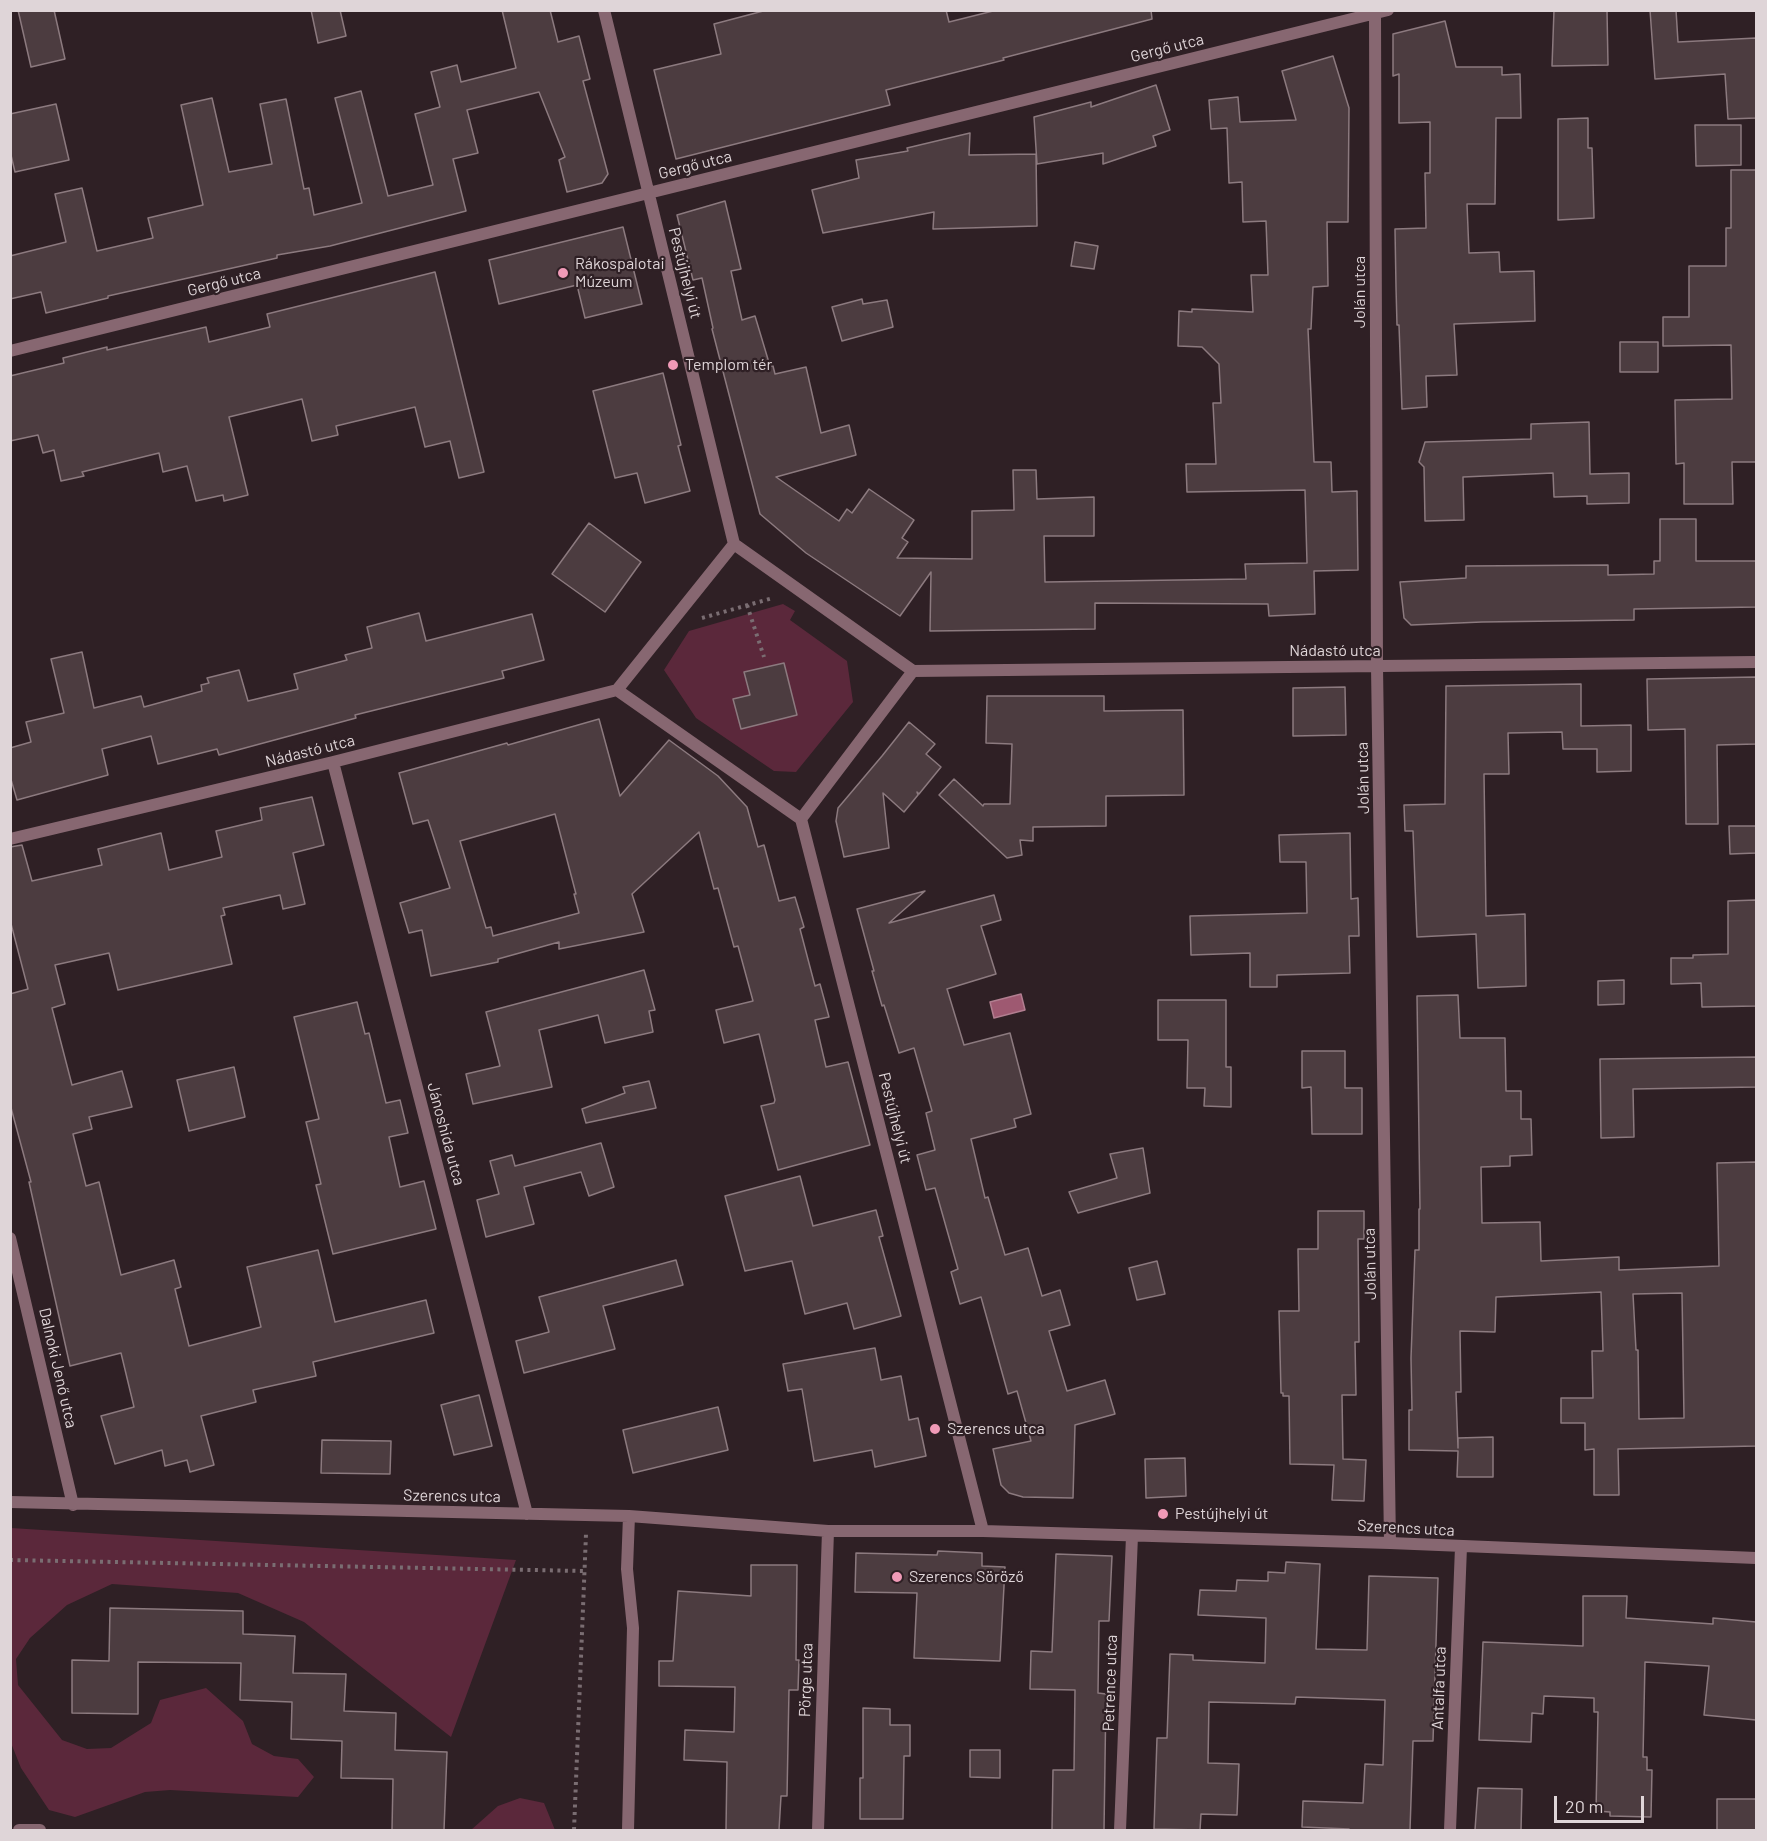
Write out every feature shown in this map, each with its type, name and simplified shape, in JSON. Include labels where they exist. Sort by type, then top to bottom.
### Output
[{"type":"street","name":"Pestújhelyi út","points":[[604,10],[734,544]]},
{"type":"street","name":"Gergő utca","points":[[10,351],[1388,10]]},
{"type":"street","name":"Jolán utca","points":[[1376,14],[1377,667],[1390,1543]]},
{"type":"street","points":[[734,544],[799,590],[913,671],[801,819],[617,690],[734,544]]},
{"type":"street","name":"Nádastó utca","points":[[913,671],[1756,662]]},
{"type":"street","name":"Nádastó utca","points":[[10,839],[333,762],[617,690]]},
{"type":"street","name":"Jánoshida utca","points":[[333,762],[527,1514]]},
{"type":"street","name":"Pestújhelyi út","points":[[801,819],[983,1531]]},
{"type":"street","name":"Dalnoki Jenő utca","points":[[10,1238],[73,1504]]},
{"type":"street","name":"Szerencs utca","points":[[10,1502],[629,1516],[828,1531],[983,1531],[1390,1543],[1756,1558]]},
{"type":"street","points":[[627,1830],[633,1628],[627,1569],[629,1516]]},
{"type":"street","name":"Pörge utca","points":[[818,1830],[828,1531]]},
{"type":"street","name":"Petrence utca","points":[[1120,1830],[1132,1536]]},
{"type":"street","name":"Antalfa utca","points":[[1450,1830],[1461,1547]]},
{"type":"street","points":[[19,1830],[40,1830]]},
{"type":"path","points":[[701,618],[799,590]]},
{"type":"path","points":[[747,605],[764,657]]},
{"type":"path","points":[[574,1830],[587,1515]]},
{"type":"path","points":[[10,1560],[584,1571]]},
{"type":"shaded area","points":[[783,604],[795,611],[790,620],[847,661],[853,702],[796,772],[774,771],[696,718],[664,670],[689,631]]},
{"type":"shaded area","points":[[1021,994],[1025,1010],[994,1018],[990,1002]]},
{"type":"shaded area","points":[[11,1528],[516,1560],[451,1737],[304,1622],[238,1593],[112,1584],[67,1605],[30,1638],[16,1659],[18,1685],[62,1740],[87,1749],[111,1748],[151,1723],[160,1700],[206,1688],[243,1721],[252,1744],[274,1756],[298,1759],[314,1777],[298,1797],[170,1790],[145,1792],[75,1817],[49,1810],[21,1768],[11,1743]]},
{"type":"shaded area","points":[[520,1798],[544,1803],[555,1830],[471,1830],[498,1806]]},
{"type":"building","points":[[18,10],[54,10],[65,59],[31,67]]},
{"type":"building","points":[[311,10],[340,10],[346,36],[318,43]]},
{"type":"building","points":[[502,10],[550,10],[558,42],[579,36],[590,79],[583,81],[608,174],[602,183],[567,192],[559,160],[565,157],[539,92],[467,110],[478,153],[453,159],[466,211],[330,246],[277,255],[277,258],[108,296],[108,298],[46,313],[41,292],[10,299],[10,256],[66,242],[55,194],[82,188],[97,251],[153,238],[148,218],[203,205],[181,105],[212,98],[229,172],[272,164],[260,104],[286,99],[304,189],[309,188],[314,215],[362,203],[335,98],[361,91],[388,196],[433,185],[415,114],[440,107],[431,72],[457,65],[461,82],[516,68]]},
{"type":"building","points":[[767,10],[946,10],[949,22],[997,10],[1151,10],[1152,19],[886,90],[890,105],[676,159],[654,70],[721,54],[714,24]]},
{"type":"building","points":[[1554,10],[1607,10],[1608,65],[1552,66]]},
{"type":"building","points":[[1650,10],[1676,10],[1678,42],[1756,38],[1756,118],[1728,119],[1725,74],[1655,79]]},
{"type":"building","points":[[1445,21],[1456,67],[1502,67],[1502,75],[1520,74],[1521,118],[1496,118],[1495,204],[1467,204],[1469,253],[1499,252],[1500,272],[1534,271],[1535,321],[1454,324],[1457,375],[1426,376],[1427,407],[1402,409],[1395,229],[1426,228],[1425,173],[1430,173],[1430,122],[1399,123],[1399,74],[1393,76],[1393,34]]},
{"type":"building","points":[[1333,56],[1349,108],[1348,222],[1327,222],[1328,286],[1313,287],[1311,329],[1308,329],[1314,462],[1331,462],[1332,492],[1357,491],[1358,570],[1314,571],[1315,614],[1269,616],[1268,604],[1095,603],[1095,629],[930,631],[931,572],[900,616],[806,553],[760,514],[712,329],[702,278],[693,280],[677,215],[725,201],[741,269],[731,271],[742,320],[755,316],[770,366],[773,366],[775,374],[806,367],[821,433],[849,425],[856,455],[776,477],[839,521],[847,509],[852,513],[869,489],[914,520],[902,538],[908,542],[897,558],[972,559],[972,511],[1014,510],[1013,470],[1036,470],[1037,499],[1094,497],[1094,536],[1044,536],[1045,582],[1246,579],[1245,564],[1307,563],[1305,490],[1187,492],[1186,464],[1216,464],[1213,403],[1221,403],[1219,364],[1202,347],[1178,346],[1179,311],[1192,312],[1192,309],[1253,312],[1251,275],[1268,275],[1266,221],[1243,222],[1242,182],[1229,183],[1227,128],[1211,129],[1209,100],[1238,97],[1240,122],[1296,120],[1282,71]]},
{"type":"building","points":[[1156,85],[1170,130],[1153,136],[1156,146],[1103,164],[1103,153],[1037,164],[1034,117],[1091,102],[1091,107]]},
{"type":"building","points":[[56,104],[69,160],[15,172],[10,151],[10,114]]},
{"type":"building","points":[[1588,118],[1588,148],[1592,148],[1594,218],[1558,220],[1558,119]]},
{"type":"building","points":[[1695,125],[1741,125],[1741,165],[1696,166]]},
{"type":"building","points":[[970,133],[969,155],[1036,154],[1037,226],[933,229],[934,212],[823,233],[812,190],[859,178],[856,160],[908,151],[907,148]]},
{"type":"building","points":[[1731,170],[1756,170],[1756,462],[1732,462],[1733,504],[1684,504],[1684,463],[1676,464],[1675,400],[1732,399],[1731,345],[1663,346],[1663,317],[1689,317],[1689,266],[1726,266],[1726,228],[1731,228]]},
{"type":"building","name":"Rákospalotai Múzeum","points":[[623,227],[642,304],[585,318],[577,285],[499,304],[489,260]]},
{"type":"building","points":[[1075,242],[1098,246],[1094,269],[1071,266]]},
{"type":"building","points":[[435,272],[484,472],[459,478],[450,441],[425,447],[415,407],[336,426],[338,435],[312,441],[302,399],[229,417],[248,495],[224,501],[223,495],[196,501],[187,466],[163,472],[159,453],[82,472],[84,476],[61,481],[54,450],[43,453],[38,435],[10,441],[10,376],[64,363],[63,358],[107,347],[107,350],[206,327],[209,342],[270,327],[267,314]]},
{"type":"building","points":[[862,299],[863,304],[887,300],[893,327],[842,341],[832,307]]},
{"type":"building","points":[[1620,342],[1658,342],[1658,372],[1620,372]]},
{"type":"building","points":[[663,373],[690,491],[645,503],[637,473],[615,478],[593,391]]},
{"type":"building","points":[[1589,422],[1590,474],[1629,473],[1629,503],[1587,504],[1587,496],[1554,497],[1553,473],[1463,477],[1464,520],[1425,521],[1424,467],[1419,462],[1425,442],[1531,439],[1531,424]]},
{"type":"building","points":[[1660,519],[1696,519],[1696,561],[1756,561],[1756,607],[1634,609],[1634,620],[1411,625],[1404,618],[1400,582],[1466,578],[1466,566],[1608,565],[1608,575],[1654,574],[1654,561],[1660,561]]},
{"type":"building","points":[[589,523],[641,562],[605,612],[552,574]]},
{"type":"building","points":[[419,613],[426,641],[532,614],[544,660],[502,671],[504,678],[355,715],[356,718],[219,755],[217,749],[158,764],[151,736],[102,749],[108,775],[17,800],[10,776],[10,748],[31,742],[26,722],[64,713],[51,659],[82,652],[94,708],[141,696],[144,707],[202,691],[201,685],[209,683],[207,678],[239,670],[248,701],[298,689],[294,674],[347,660],[345,655],[372,648],[367,627]]},
{"type":"building","points":[[784,663],[797,715],[741,729],[733,699],[750,695],[744,672]]},
{"type":"building","points":[[1756,677],[1756,744],[1717,745],[1718,824],[1686,824],[1685,729],[1648,730],[1647,679]]},
{"type":"building","points":[[1581,684],[1581,726],[1631,725],[1631,771],[1597,772],[1597,749],[1563,749],[1562,732],[1508,733],[1509,774],[1484,774],[1486,916],[1525,914],[1526,986],[1478,988],[1476,934],[1417,937],[1413,831],[1405,831],[1404,805],[1445,804],[1446,686]]},
{"type":"building","points":[[1345,687],[1346,735],[1293,736],[1293,688]]},
{"type":"building","points":[[987,696],[1104,696],[1104,711],[1183,710],[1184,795],[1106,796],[1106,826],[1033,827],[1033,841],[1020,840],[1022,855],[1007,858],[939,795],[954,779],[983,806],[984,804],[1010,804],[1012,744],[986,743]]},
{"type":"building","points":[[599,719],[620,796],[669,740],[718,776],[747,807],[758,847],[764,845],[779,901],[795,897],[804,927],[800,929],[815,986],[820,984],[829,1017],[815,1020],[826,1067],[848,1062],[870,1145],[778,1170],[761,1106],[774,1103],[775,1100],[759,1034],[724,1043],[716,1010],[753,1001],[738,946],[734,947],[718,888],[714,889],[699,832],[632,894],[644,932],[559,949],[559,942],[498,959],[498,962],[431,976],[422,930],[409,933],[400,903],[450,888],[428,820],[413,824],[399,773],[507,743],[508,745]],"holes":[[[555,814],[576,894],[574,894],[579,913],[493,936],[491,927],[486,928],[460,841]]]},
{"type":"building","points":[[909,722],[935,744],[926,754],[941,767],[919,794],[917,792],[918,795],[904,812],[883,793],[889,848],[844,857],[836,821],[838,808]]},
{"type":"building","points":[[312,797],[324,845],[293,853],[305,904],[283,909],[280,895],[223,908],[225,915],[221,916],[232,964],[118,990],[109,953],[55,965],[65,1004],[52,1008],[72,1085],[122,1071],[132,1107],[89,1117],[92,1129],[73,1134],[86,1186],[99,1182],[121,1275],[174,1260],[181,1287],[175,1289],[189,1346],[261,1327],[247,1267],[318,1250],[335,1322],[426,1300],[434,1333],[313,1362],[316,1376],[253,1390],[256,1402],[201,1416],[214,1465],[190,1472],[187,1460],[165,1466],[162,1450],[115,1464],[101,1416],[134,1407],[121,1353],[70,1366],[29,1182],[31,1182],[10,1104],[10,994],[28,989],[10,920],[10,847],[22,845],[32,881],[102,865],[98,849],[161,833],[169,870],[222,857],[216,831],[262,820],[260,808]]},
{"type":"building","points":[[1729,826],[1756,826],[1756,853],[1730,854]]},
{"type":"building","points":[[1350,833],[1351,899],[1358,898],[1359,936],[1349,936],[1350,973],[1277,975],[1277,987],[1250,987],[1250,953],[1191,955],[1190,916],[1307,913],[1306,862],[1280,862],[1279,835]]},
{"type":"building","points":[[925,891],[889,923],[994,895],[1001,920],[981,926],[996,974],[947,989],[964,1045],[1010,1033],[1031,1114],[1014,1119],[1016,1127],[971,1139],[985,1198],[988,1197],[1005,1255],[1028,1248],[1042,1296],[1060,1290],[1070,1325],[1049,1331],[1067,1391],[1105,1380],[1115,1414],[1075,1425],[1073,1498],[1023,1497],[1009,1493],[1001,1485],[993,1449],[1031,1441],[1017,1391],[1008,1394],[981,1297],[960,1304],[951,1272],[958,1269],[935,1188],[926,1190],[917,1155],[935,1150],[926,1113],[932,1111],[914,1048],[899,1053],[872,971],[874,971],[857,909]]},
{"type":"building","points":[[1756,900],[1756,1006],[1702,1007],[1701,983],[1671,984],[1671,958],[1728,954],[1728,901]]},
{"type":"building","points":[[644,970],[655,1010],[649,1011],[653,1032],[605,1043],[598,1015],[539,1030],[552,1087],[473,1104],[466,1074],[500,1066],[486,1012]]},
{"type":"building","points":[[1624,980],[1624,1004],[1598,1005],[1598,981]]},
{"type":"building","points":[[1458,995],[1460,1038],[1505,1038],[1506,1091],[1521,1091],[1521,1119],[1531,1119],[1532,1155],[1510,1156],[1510,1166],[1481,1167],[1482,1223],[1540,1222],[1541,1261],[1619,1257],[1619,1270],[1719,1266],[1717,1163],[1756,1162],[1756,1446],[1618,1449],[1619,1495],[1594,1495],[1594,1449],[1585,1450],[1585,1423],[1561,1423],[1561,1398],[1593,1398],[1592,1351],[1603,1351],[1601,1292],[1496,1297],[1495,1332],[1460,1331],[1461,1392],[1456,1392],[1458,1448],[1458,1438],[1493,1437],[1493,1477],[1457,1477],[1458,1451],[1409,1450],[1415,1250],[1419,1250],[1420,1209],[1417,996]],"holes":[[[1682,1293],[1684,1418],[1639,1419],[1638,1350],[1636,1350],[1633,1294]]]},
{"type":"building","points":[[1158,1000],[1226,1000],[1226,1067],[1231,1067],[1231,1107],[1204,1106],[1205,1088],[1187,1088],[1188,1040],[1158,1040]]},
{"type":"building","points":[[357,1002],[365,1034],[369,1033],[386,1103],[400,1100],[408,1133],[389,1137],[400,1187],[424,1181],[436,1229],[333,1254],[316,1185],[321,1184],[306,1122],[319,1119],[294,1017]]},
{"type":"building","points":[[1302,1051],[1345,1051],[1345,1088],[1362,1088],[1362,1134],[1312,1134],[1311,1087],[1302,1088]]},
{"type":"building","points":[[1756,1057],[1756,1087],[1633,1089],[1634,1137],[1601,1138],[1600,1059]]},
{"type":"building","points":[[234,1067],[245,1117],[189,1131],[177,1080]]},
{"type":"building","points":[[649,1081],[656,1108],[586,1123],[582,1109],[625,1093],[623,1087]]},
{"type":"building","points":[[601,1143],[614,1187],[589,1196],[581,1172],[524,1187],[534,1224],[486,1237],[477,1200],[499,1194],[490,1161],[512,1155],[515,1166]]},
{"type":"building","points":[[1143,1148],[1150,1193],[1078,1213],[1069,1192],[1117,1178],[1110,1154]]},
{"type":"building","points":[[800,1176],[813,1226],[876,1210],[883,1236],[879,1237],[901,1316],[854,1329],[847,1303],[805,1314],[792,1261],[745,1271],[725,1196]]},
{"type":"building","points":[[1318,1211],[1364,1211],[1364,1239],[1358,1239],[1359,1342],[1355,1342],[1356,1395],[1342,1395],[1343,1459],[1366,1460],[1364,1501],[1332,1500],[1334,1465],[1290,1464],[1289,1396],[1283,1396],[1281,1393],[1279,1311],[1299,1311],[1298,1249],[1318,1249]]},
{"type":"building","points":[[676,1260],[683,1285],[603,1306],[615,1349],[524,1373],[516,1341],[549,1332],[539,1297]]},
{"type":"building","points":[[1157,1261],[1165,1294],[1137,1300],[1129,1268]]},
{"type":"building","points":[[875,1348],[881,1380],[901,1376],[909,1420],[918,1418],[926,1456],[875,1467],[872,1450],[814,1461],[802,1389],[788,1391],[783,1364]]},
{"type":"building","points":[[479,1395],[492,1446],[454,1455],[441,1405]]},
{"type":"building","points":[[718,1407],[728,1450],[633,1473],[623,1430]]},
{"type":"building","points":[[322,1440],[391,1441],[390,1474],[321,1473]]},
{"type":"building","points":[[1185,1458],[1186,1496],[1146,1498],[1145,1459]]},
{"type":"building","points":[[938,1551],[982,1553],[982,1566],[1005,1567],[1000,1661],[914,1658],[917,1593],[855,1592],[856,1553],[937,1555]]},
{"type":"building","points":[[1056,1554],[1112,1556],[1109,1621],[1099,1621],[1098,1693],[1106,1694],[1104,1830],[1052,1830],[1053,1770],[1074,1770],[1075,1690],[1030,1689],[1031,1651],[1052,1652]]},
{"type":"building","points":[[1286,1562],[1320,1564],[1316,1649],[1367,1650],[1369,1576],[1438,1578],[1433,1741],[1413,1741],[1410,1830],[1302,1827],[1303,1801],[1363,1803],[1365,1764],[1383,1765],[1385,1700],[1296,1697],[1295,1704],[1209,1702],[1208,1763],[1239,1764],[1237,1815],[1201,1814],[1200,1830],[1154,1829],[1157,1738],[1167,1738],[1170,1654],[1193,1655],[1193,1660],[1265,1663],[1266,1618],[1198,1615],[1200,1590],[1236,1591],[1237,1580],[1268,1581],[1268,1572],[1285,1573]]},
{"type":"building","points":[[751,1565],[797,1565],[798,1690],[789,1690],[787,1796],[781,1796],[779,1830],[726,1830],[727,1762],[684,1760],[685,1730],[734,1732],[735,1687],[659,1686],[659,1661],[673,1661],[678,1591],[751,1596]]},
{"type":"building","points":[[1583,1596],[1627,1596],[1626,1618],[1713,1624],[1713,1618],[1756,1622],[1756,1720],[1704,1715],[1709,1666],[1645,1662],[1643,1757],[1647,1757],[1647,1770],[1652,1770],[1651,1817],[1610,1816],[1610,1812],[1596,1811],[1598,1712],[1594,1712],[1594,1698],[1544,1696],[1543,1714],[1532,1713],[1531,1742],[1479,1740],[1483,1642],[1583,1646]]},
{"type":"building","points":[[110,1608],[243,1611],[243,1634],[295,1636],[293,1673],[346,1674],[344,1711],[396,1713],[395,1750],[447,1752],[444,1830],[392,1830],[393,1779],[341,1778],[342,1741],[291,1739],[292,1702],[240,1700],[241,1663],[138,1662],[138,1714],[72,1713],[72,1660],[109,1661]]},
{"type":"building","points":[[863,1708],[890,1709],[890,1725],[910,1725],[910,1756],[904,1756],[903,1819],[860,1819],[860,1778],[863,1778]]},
{"type":"building","points":[[970,1750],[1000,1750],[1000,1778],[970,1777]]},
{"type":"building","points":[[1478,1788],[1522,1789],[1521,1830],[1475,1830]]},
{"type":"building","points":[[1717,1799],[1756,1799],[1756,1830],[1717,1830]]},
{"type":"place","name":"Rákospalotai Múzeum","points":[[563,273]]},
{"type":"place","name":"Templom tér","points":[[673,365]]},
{"type":"place","name":"Szerencs utca","points":[[935,1429]]},
{"type":"place","name":"Pestújhelyi út","points":[[1163,1514]]},
{"type":"place","name":"Szerencs Söröző","points":[[897,1577]]}]
